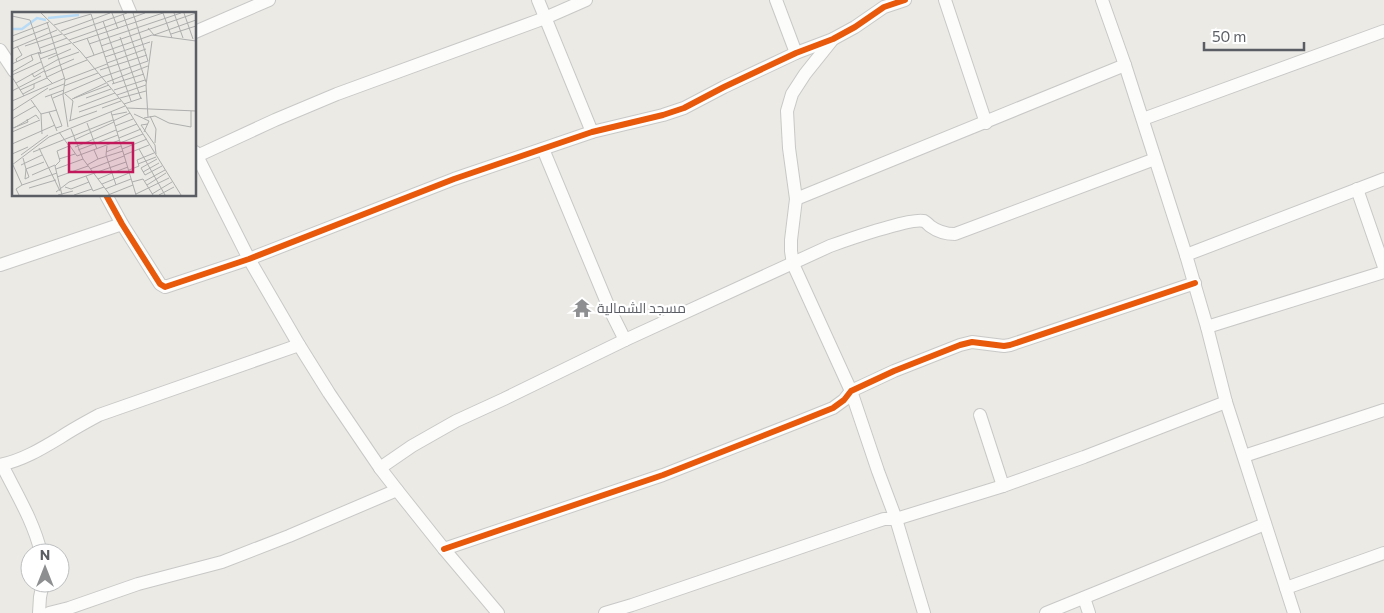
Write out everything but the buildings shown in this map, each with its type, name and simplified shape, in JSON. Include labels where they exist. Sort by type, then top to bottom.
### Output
[{"type":"street","points":[[125,0],[130,12]]},
{"type":"street","points":[[196,32],[269,0]]},
{"type":"street","points":[[538,0],[592,132]]},
{"type":"street","points":[[498,613],[444,550],[380,468],[329,393],[249,259],[196,154],[337,94],[545,18],[586,0]]},
{"type":"street","points":[[776,0],[796,53]]},
{"type":"street","points":[[107,196],[160,284],[165,287],[249,259],[454,180],[542,149],[592,132],[663,116],[684,108],[796,53],[833,39],[855,27],[884,7],[905,0]]},
{"type":"street","points":[[945,0],[986,123]]},
{"type":"street","points":[[1102,0],[1143,119],[1186,254],[1226,402],[1294,613]]},
{"type":"street","points":[[1143,119],[1384,31]]},
{"type":"street","points":[[833,39],[805,74],[792,94],[787,112],[789,148],[796,199],[791,240],[793,264],[851,391],[896,519],[924,613]]},
{"type":"street","points":[[0,50],[12,68]]},
{"type":"street","points":[[796,199],[1125,65]]},
{"type":"street","points":[[542,149],[610,310],[625,340]]},
{"type":"street","points":[[380,468],[412,446],[456,421],[625,340],[830,246],[856,236],[912,221],[923,221],[937,231],[945,234],[955,234],[1155,159]]},
{"type":"street","points":[[1186,254],[1384,179]]},
{"type":"street","points":[[1358,189],[1384,267]]},
{"type":"street","points":[[0,265],[122,224]]},
{"type":"street","points":[[1207,327],[1384,272]]},
{"type":"street","points":[[444,550],[664,475],[789,426],[833,408],[844,400],[851,391],[894,371],[960,345],[972,342],[1010,345],[1195,283]]},
{"type":"street","points":[[39,543],[32,525],[1,465],[30,456],[99,415],[299,345]]},
{"type":"street","points":[[605,613],[633,609],[872,523],[896,519],[1003,486],[1226,402]]},
{"type":"street","points":[[1244,456],[1384,410]]},
{"type":"street","points":[[980,416],[1003,486]]},
{"type":"street","points":[[49,613],[70,608],[138,584],[222,562],[397,490]]},
{"type":"street","points":[[1046,613],[1266,524]]},
{"type":"street","points":[[1286,588],[1384,553]]},
{"type":"street","points":[[39,613],[41,593]]},
{"type":"street","points":[[1084,598],[1089,613]]},
{"type":"cycle path","points":[[107,196],[160,284],[165,287],[249,259],[454,179],[592,132],[684,108],[796,53],[833,39],[855,27],[884,7],[905,0]]},
{"type":"cycle path","points":[[444,549],[663,475],[798,422],[833,408],[844,400],[851,391],[894,371],[960,345],[972,342],[1010,345],[1195,283]]},
{"type":"place","name":"مسجد الشمالية","points":[[582,308]]}]
